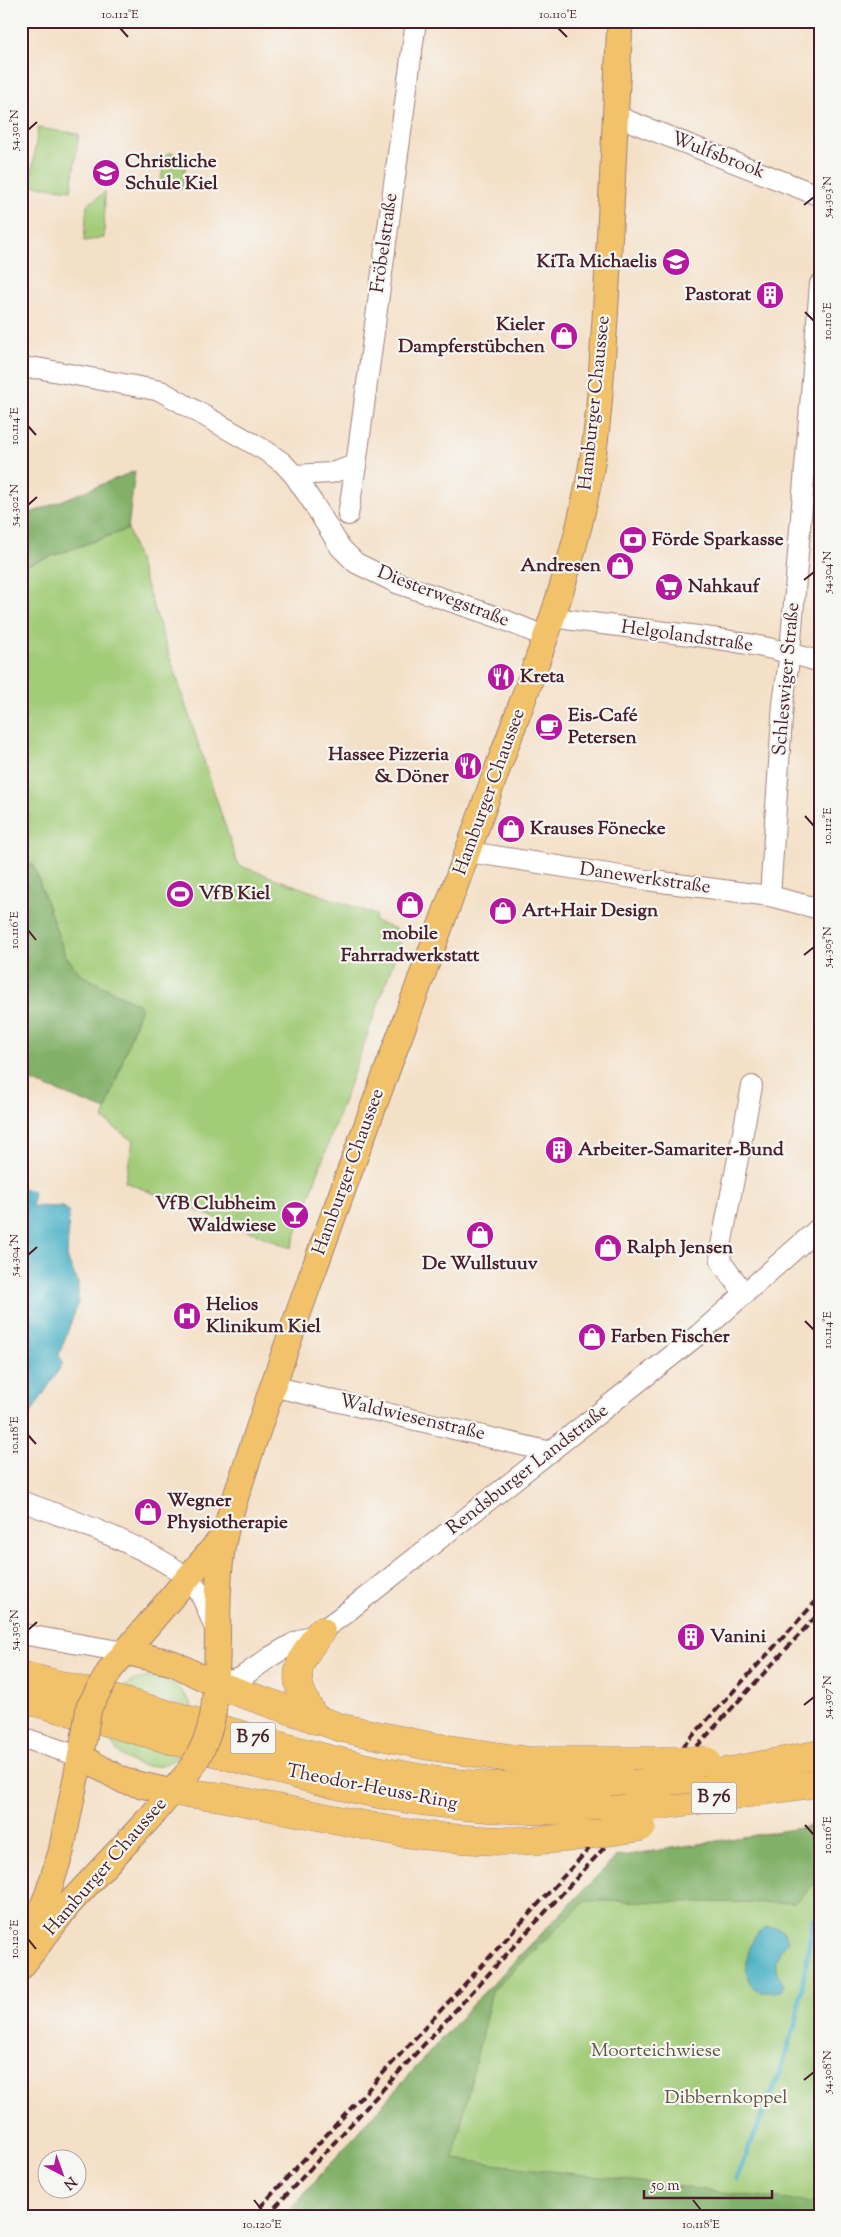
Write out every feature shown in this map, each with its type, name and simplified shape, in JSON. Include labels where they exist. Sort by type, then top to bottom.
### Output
[{"type":"highway","points":[[316,1720],[301,1694],[297,1681],[304,1655],[321,1631]]},
{"type":"highway","name":"Theodor-Heuss-Ring","points":[[21,1675],[157,1710],[324,1758],[441,1781],[532,1788],[633,1784],[697,1770],[820,1754]]},
{"type":"highway","points":[[215,1696],[388,1739],[502,1758],[555,1762],[653,1761],[697,1770]]},
{"type":"highway","name":"Theodor-Heuss-Ring","points":[[21,1698],[340,1786],[418,1801],[475,1808],[612,1810],[663,1805],[820,1783]]},
{"type":"highway","points":[[180,1782],[215,1796],[406,1833],[436,1837],[531,1842],[642,1827],[766,1791]]},
{"type":"main road","name":"Hamburger Chaussee","points":[[21,1967],[69,1904],[180,1782],[202,1752],[212,1722],[215,1696],[216,1632],[224,1534],[272,1386],[334,1211],[468,852],[549,627],[575,545],[588,489],[594,451],[604,325],[620,21]]},
{"type":"main road","name":"Hamburger Chaussee","points":[[21,1955],[47,1896],[61,1852],[89,1708],[118,1661],[224,1534]]},
{"type":"main road","points":[[118,1661],[173,1663],[215,1696]]},
{"type":"main road","name":"Hamburger Chaussee","points":[[82,1748],[124,1782],[180,1782]]},
{"type":"street","name":"Fröbelstraße","points":[[348,515],[416,21]]},
{"type":"street","name":"Wulfsbrook","points":[[616,116],[820,196]]},
{"type":"street","name":"Schleswiger Straße","points":[[770,896],[783,704],[790,652],[820,284]]},
{"type":"street","name":"Diesterwegstraße","points":[[21,369],[37,368],[161,391],[266,451],[283,463],[294,475],[340,547],[356,563],[397,583],[500,618],[549,627]]},
{"type":"street","points":[[294,475],[331,473],[356,465]]},
{"type":"street","name":"Helgolandstraße","points":[[549,627],[790,652],[820,662]]},
{"type":"street","name":"Danewerkstraße","points":[[468,852],[646,880],[770,896],[820,909]]},
{"type":"street","points":[[745,1294],[721,1262],[720,1251],[752,1086]]},
{"type":"street","name":"Rendsburger Landstraße","points":[[215,1696],[270,1657],[321,1631],[698,1335],[820,1227]]},
{"type":"street","name":"Waldwiesenstraße","points":[[272,1386],[551,1452]]},
{"type":"street","points":[[21,1501],[79,1522],[157,1558],[197,1588],[216,1632]]},
{"type":"street","points":[[21,1634],[118,1661]]},
{"type":"street","points":[[21,1737],[82,1748]]},
{"type":"green space","points":[[38,128],[79,134],[71,190],[30,185]]},
{"type":"green space","points":[[169,153],[187,155],[182,189],[160,185],[165,156]]},
{"type":"green space","points":[[105,192],[104,238],[84,241],[87,205]]},
{"type":"green space","points":[[135,471],[128,529],[21,567],[21,517]]},
{"type":"green space","name":"VfB Kiel","points":[[128,529],[238,865],[376,915],[374,921],[404,932],[291,1248],[125,1182],[133,1141],[103,1119],[141,1006],[81,975],[65,955],[33,864],[21,868],[21,567]]},
{"type":"green space","points":[[33,864],[65,955],[81,975],[141,1006],[106,1110],[21,1077],[21,868]]},
{"type":"green space","points":[[149,1677],[175,1685],[188,1699],[192,1706],[191,1708],[122,1688],[134,1680]]},
{"type":"green space","points":[[110,1735],[179,1756],[160,1766],[140,1765],[130,1761],[114,1748],[109,1738]]},
{"type":"green space","name":"Moorteichwiese","points":[[820,1825],[820,2216],[284,2216],[469,2008],[616,1857]]},
{"type":"green space","points":[[820,1825],[820,1879],[794,1903],[586,1901],[492,1991],[453,2159],[820,2204],[820,2216],[284,2216],[469,2008],[616,1857]]},
{"type":"water","points":[[21,1188],[34,1191],[32,1206],[63,1207],[69,1211],[67,1258],[78,1283],[78,1303],[59,1355],[63,1363],[21,1429]]},
{"type":"water","points":[[766,1927],[784,1931],[788,1941],[779,1952],[776,1962],[777,1973],[784,1985],[781,1991],[763,1992],[757,1990],[748,1979],[747,1964],[750,1948],[756,1935]]},
{"type":"waterway","points":[[736,2179],[781,2070],[797,2018],[813,1921],[820,1911]]},
{"type":"railway","points":[[252,2216],[820,1597]]},
{"type":"railway","points":[[267,2216],[820,1612]]},
{"type":"place","name":"Christliche Schule Kiel","points":[[106,173]]},
{"type":"place","name":"KiTa Michaelis","points":[[676,262]]},
{"type":"place","name":"Pastorat","points":[[770,295]]},
{"type":"place","name":"Kieler Dampferstübchen","points":[[564,336]]},
{"type":"place","name":"Förde Sparkasse","points":[[633,540]]},
{"type":"place","name":"Andresen","points":[[620,566]]},
{"type":"place","name":"Nahkauf","points":[[669,587]]},
{"type":"place","name":"Kreta","points":[[501,677]]},
{"type":"place","name":"Eis-Café Petersen","points":[[549,727]]},
{"type":"place","name":"Hassee Pizzeria & Döner","points":[[468,766]]},
{"type":"place","name":"Krauses Fönecke","points":[[511,829]]},
{"type":"place","name":"VfB Kiel","points":[[180,894]]},
{"type":"place","name":"mobile Fahrradwerkstatt","points":[[410,905]]},
{"type":"place","name":"Art+Hair Design","points":[[503,911]]},
{"type":"place","name":"Arbeiter-Samariter-Bund","points":[[559,1150]]},
{"type":"place","name":"VfB Clubheim Waldwiese","points":[[295,1215]]},
{"type":"place","name":"De Wullstuuv","points":[[480,1235]]},
{"type":"place","name":"Ralph Jensen","points":[[608,1248]]},
{"type":"place","name":"Helios Klinikum Kiel","points":[[187,1316]]},
{"type":"place","name":"Farben Fischer","points":[[592,1337]]},
{"type":"place","name":"Wegner Physiotherapie","points":[[148,1512]]},
{"type":"place","name":"Vanini","points":[[691,1637]]},
{"type":"park label","name":"Dibbernkoppel","points":[[726,2098]]}]
